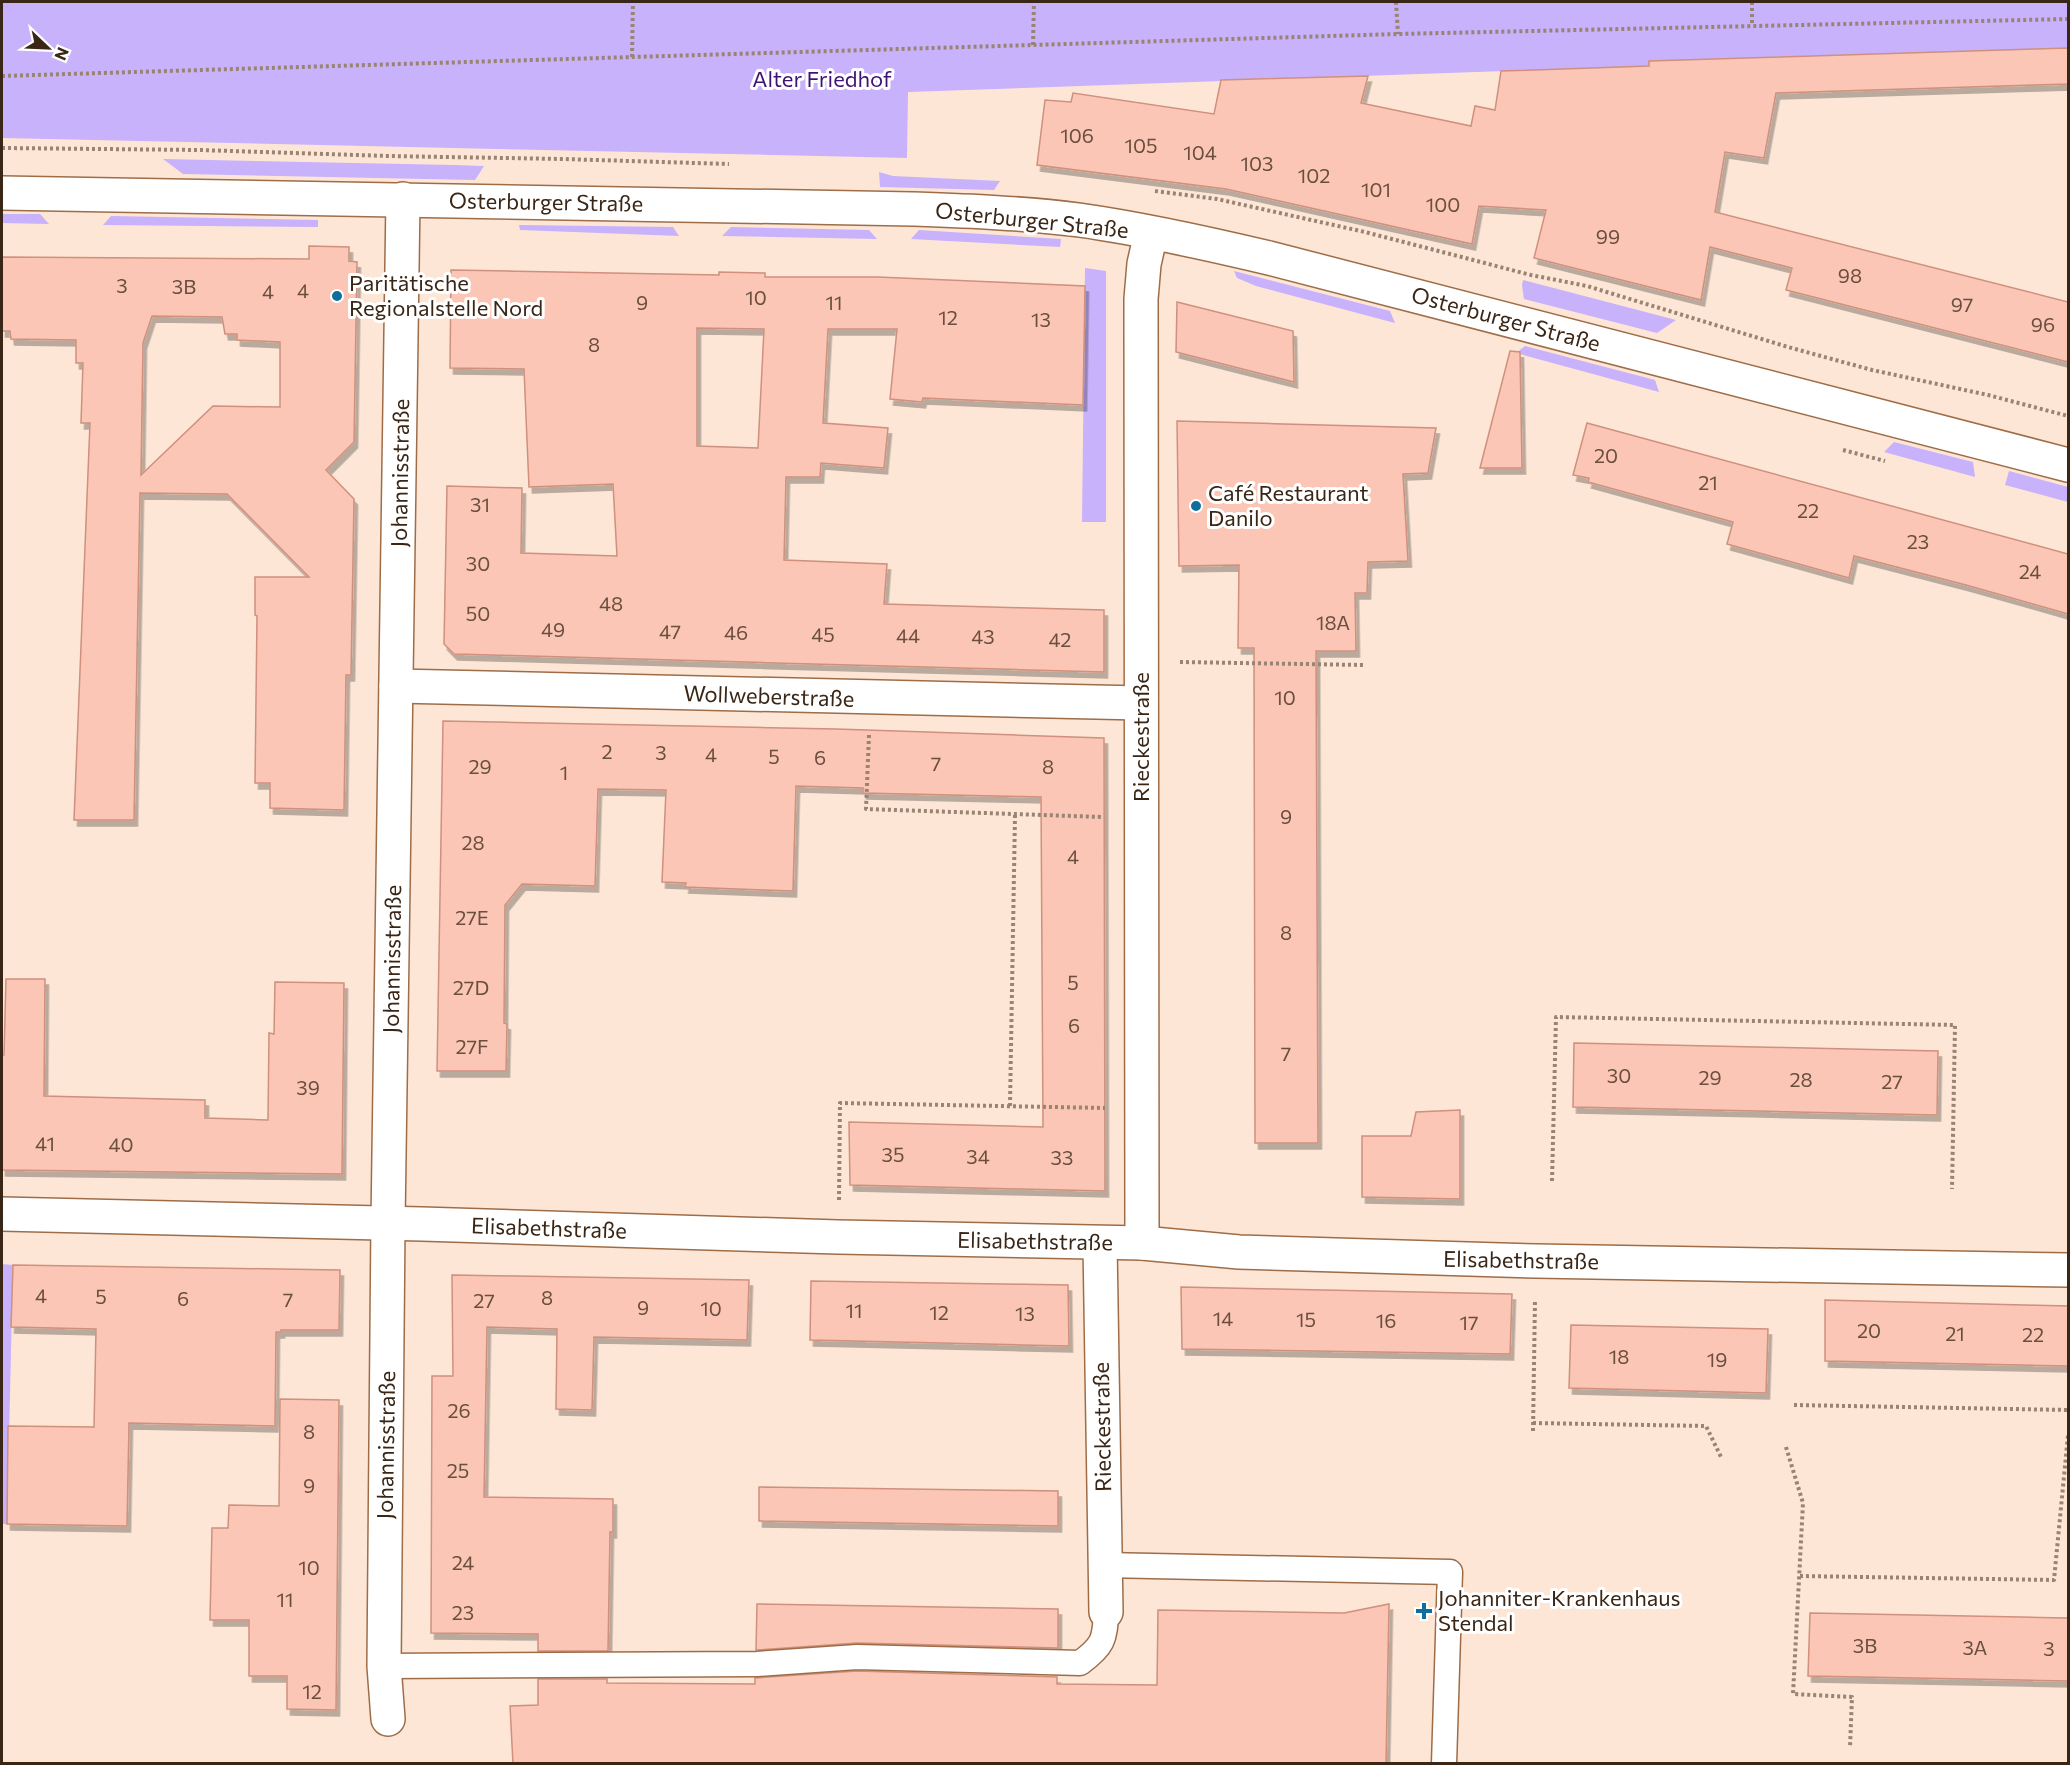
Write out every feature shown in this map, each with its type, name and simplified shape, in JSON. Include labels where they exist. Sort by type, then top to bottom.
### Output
[{"type":"street","name":"Osterburger Straße","points":[[2,193],[985,212],[1079,220],[1210,244],[1320,271],[2068,465]]},
{"type":"street","name":"Johannisstraße","points":[[388,1719],[384,1666],[388,1223],[404,199]]},
{"type":"street","name":"Rieckestraße","points":[[1142,1243],[1141,299],[1150,233]]},
{"type":"street","name":"Wollweberstraße","points":[[396,686],[1141,704]]},
{"type":"street","name":"Elisabethstraße","points":[[2,1214],[1142,1243],[1239,1252],[1536,1262],[2068,1270]]},
{"type":"street","name":"Rieckestraße","points":[[1100,1243],[1106,1612]]},
{"type":"lane","points":[[1104,1565],[1450,1572],[1444,1764]]},
{"type":"lane","points":[[384,1666],[757,1664],[857,1657],[1080,1663],[1098,1650],[1106,1630],[1106,1612]]},
{"type":"path","points":[[632,57],[633,2]]},
{"type":"path","points":[[1033,45],[1034,2]]},
{"type":"path","points":[[1396,2],[1398,34]]},
{"type":"path","points":[[1752,2],[1752,26]]},
{"type":"path","points":[[2,76],[1398,34],[2068,19]]},
{"type":"path","points":[[1838,448],[1895,463]]},
{"type":"path","points":[[1141,661],[1363,665]]},
{"type":"path","points":[[870,698],[866,809],[1142,817]]},
{"type":"path","points":[[1010,1106],[1015,815]]},
{"type":"path","points":[[1552,1181],[1556,1017],[1955,1025],[1952,1189]]},
{"type":"path","points":[[838,1237],[840,1103],[1142,1109]]},
{"type":"path","points":[[1533,1431],[1536,1262]]},
{"type":"path","points":[[1794,1405],[2068,1410]]},
{"type":"path","points":[[1533,1423],[1706,1426],[1721,1457]]},
{"type":"path","points":[[1800,1576],[2054,1581],[2068,1435]]},
{"type":"path","points":[[1786,1447],[1803,1503],[1793,1694],[1852,1697],[1850,1747]]},
{"type":"green space","name":"Alter Friedhof","points":[[2,2],[2068,2],[2068,48],[1649,61],[1649,66],[908,92],[907,158],[2,138]]},
{"type":"green space","points":[[163,159],[484,166],[475,180],[183,174]]},
{"type":"green space","points":[[879,172],[893,176],[1000,181],[994,190],[880,187]]},
{"type":"green space","points":[[2,214],[40,214],[49,224],[2,223]]},
{"type":"green space","points":[[111,216],[318,220],[318,227],[103,225]]},
{"type":"green space","points":[[519,225],[673,227],[679,236],[520,230]]},
{"type":"green space","points":[[731,227],[869,230],[877,239],[722,236]]},
{"type":"green space","points":[[919,230],[1061,239],[1060,247],[911,239]]},
{"type":"green space","points":[[1085,268],[1106,271],[1106,522],[1082,522]]},
{"type":"green space","points":[[1234,271],[1390,311],[1395,323],[1256,286],[1237,278]]},
{"type":"green space","points":[[1523,280],[1676,320],[1657,333],[1524,299]]},
{"type":"green space","points":[[1525,346],[1655,380],[1659,392],[1516,353]]},
{"type":"green space","points":[[1894,442],[1973,462],[1975,477],[1884,452]]},
{"type":"green space","points":[[2009,471],[2068,487],[2068,502],[2005,485]]},
{"type":"green space","points":[[2,1264],[13,1265],[7,1524],[2,1524]]},
{"type":"building","points":[[2068,48],[2068,84],[1776,93],[1764,158],[1725,152],[1715,212],[2068,302],[2068,362],[1786,290],[1792,268],[1710,247],[1701,300],[1534,258],[1546,210],[1479,206],[1472,244],[1226,189],[1037,165],[1045,100],[1071,102],[1073,93],[1214,114],[1221,80],[1368,76],[1361,103],[1471,126],[1475,106],[1495,110],[1501,71],[1649,66],[1649,61]]},
{"type":"building","points":[[309,246],[349,247],[349,261],[357,262],[354,442],[326,470],[354,499],[351,675],[346,675],[344,810],[270,808],[270,783],[255,783],[257,616],[255,615],[255,577],[309,577],[227,494],[140,493],[134,820],[74,820],[90,423],[81,423],[83,363],[76,363],[76,340],[11,339],[10,331],[2,331],[2,257],[309,259]],"holes":[[[152,316],[222,317],[225,334],[237,334],[237,340],[280,342],[280,407],[213,406],[141,475],[143,343]]]},
{"type":"building","points":[[451,270],[719,275],[719,272],[765,273],[765,277],[878,277],[1085,286],[1083,405],[923,398],[922,402],[890,399],[897,329],[828,329],[823,423],[888,428],[884,468],[821,463],[820,477],[786,477],[784,560],[887,564],[884,604],[1104,610],[1104,672],[454,654],[444,644],[447,486],[522,488],[521,553],[617,556],[613,484],[529,487],[524,369],[450,368]],"holes":[[[697,328],[764,329],[758,448],[697,446]]]},
{"type":"building","points":[[1177,302],[1293,331],[1294,382],[1176,352]]},
{"type":"building","points":[[1510,351],[1520,352],[1522,468],[1480,468]]},
{"type":"building","points":[[1177,421],[1436,428],[1428,473],[1403,474],[1408,561],[1368,562],[1367,593],[1355,593],[1356,651],[1316,651],[1318,1143],[1255,1143],[1254,648],[1238,648],[1239,565],[1179,566]]},
{"type":"building","points":[[1587,423],[2068,554],[2068,614],[1854,556],[1849,578],[1727,544],[1733,522],[1588,482],[1589,478],[1573,475]]},
{"type":"building","points":[[443,721],[836,729],[1104,738],[1105,1191],[850,1185],[849,1122],[1043,1127],[1041,797],[863,793],[863,788],[796,786],[793,891],[685,887],[686,883],[662,882],[666,790],[598,789],[595,886],[522,884],[505,905],[506,1071],[437,1071]]},
{"type":"building","points":[[6,979],[45,979],[44,1096],[205,1100],[205,1118],[268,1120],[269,1033],[274,1034],[275,982],[344,983],[342,1174],[2,1170],[2,1055],[4,1055]]},
{"type":"building","points":[[1574,1043],[1938,1051],[1937,1115],[1573,1107]]},
{"type":"building","points":[[1460,1110],[1460,1199],[1362,1197],[1362,1136],[1411,1136],[1416,1112]]},
{"type":"building","points":[[13,1265],[340,1270],[339,1330],[281,1330],[281,1332],[276,1332],[275,1426],[129,1423],[127,1526],[7,1524],[8,1426],[94,1427],[96,1329],[11,1327]]},
{"type":"building","points":[[452,1275],[749,1280],[747,1340],[594,1337],[592,1410],[556,1409],[557,1329],[487,1327],[484,1497],[613,1499],[613,1532],[610,1532],[608,1651],[538,1651],[538,1634],[431,1633],[432,1376],[453,1376]]},
{"type":"building","points":[[811,1281],[1068,1285],[1069,1346],[810,1340]]},
{"type":"building","points":[[1181,1287],[1512,1294],[1510,1354],[1182,1349]]},
{"type":"building","points":[[1825,1300],[2068,1306],[2068,1366],[1825,1361]]},
{"type":"building","points":[[1571,1325],[1768,1329],[1766,1393],[1569,1388]]},
{"type":"building","points":[[280,1399],[339,1400],[336,1710],[287,1709],[287,1676],[249,1676],[249,1620],[210,1620],[212,1528],[228,1528],[229,1505],[279,1506]]},
{"type":"building","points":[[759,1487],[1058,1491],[1058,1526],[759,1521]]},
{"type":"building","points":[[757,1604],[1058,1609],[1058,1648],[857,1643],[756,1650]]},
{"type":"building","points":[[1389,1604],[1386,1764],[513,1764],[510,1706],[538,1705],[538,1679],[607,1679],[607,1683],[755,1684],[755,1678],[857,1671],[1057,1677],[1057,1684],[1157,1685],[1158,1610],[1344,1613]]},
{"type":"building","points":[[1810,1613],[2068,1618],[2068,1681],[1808,1676]]},
{"type":"place","name":"Paritätische Regionalstelle Nord","points":[[337,296]]},
{"type":"place","name":"Café Restaurant Danilo","points":[[1196,506]]},
{"type":"place","name":"Johanniter-Krankenhaus Stendal","points":[[1424,1611]]}]
